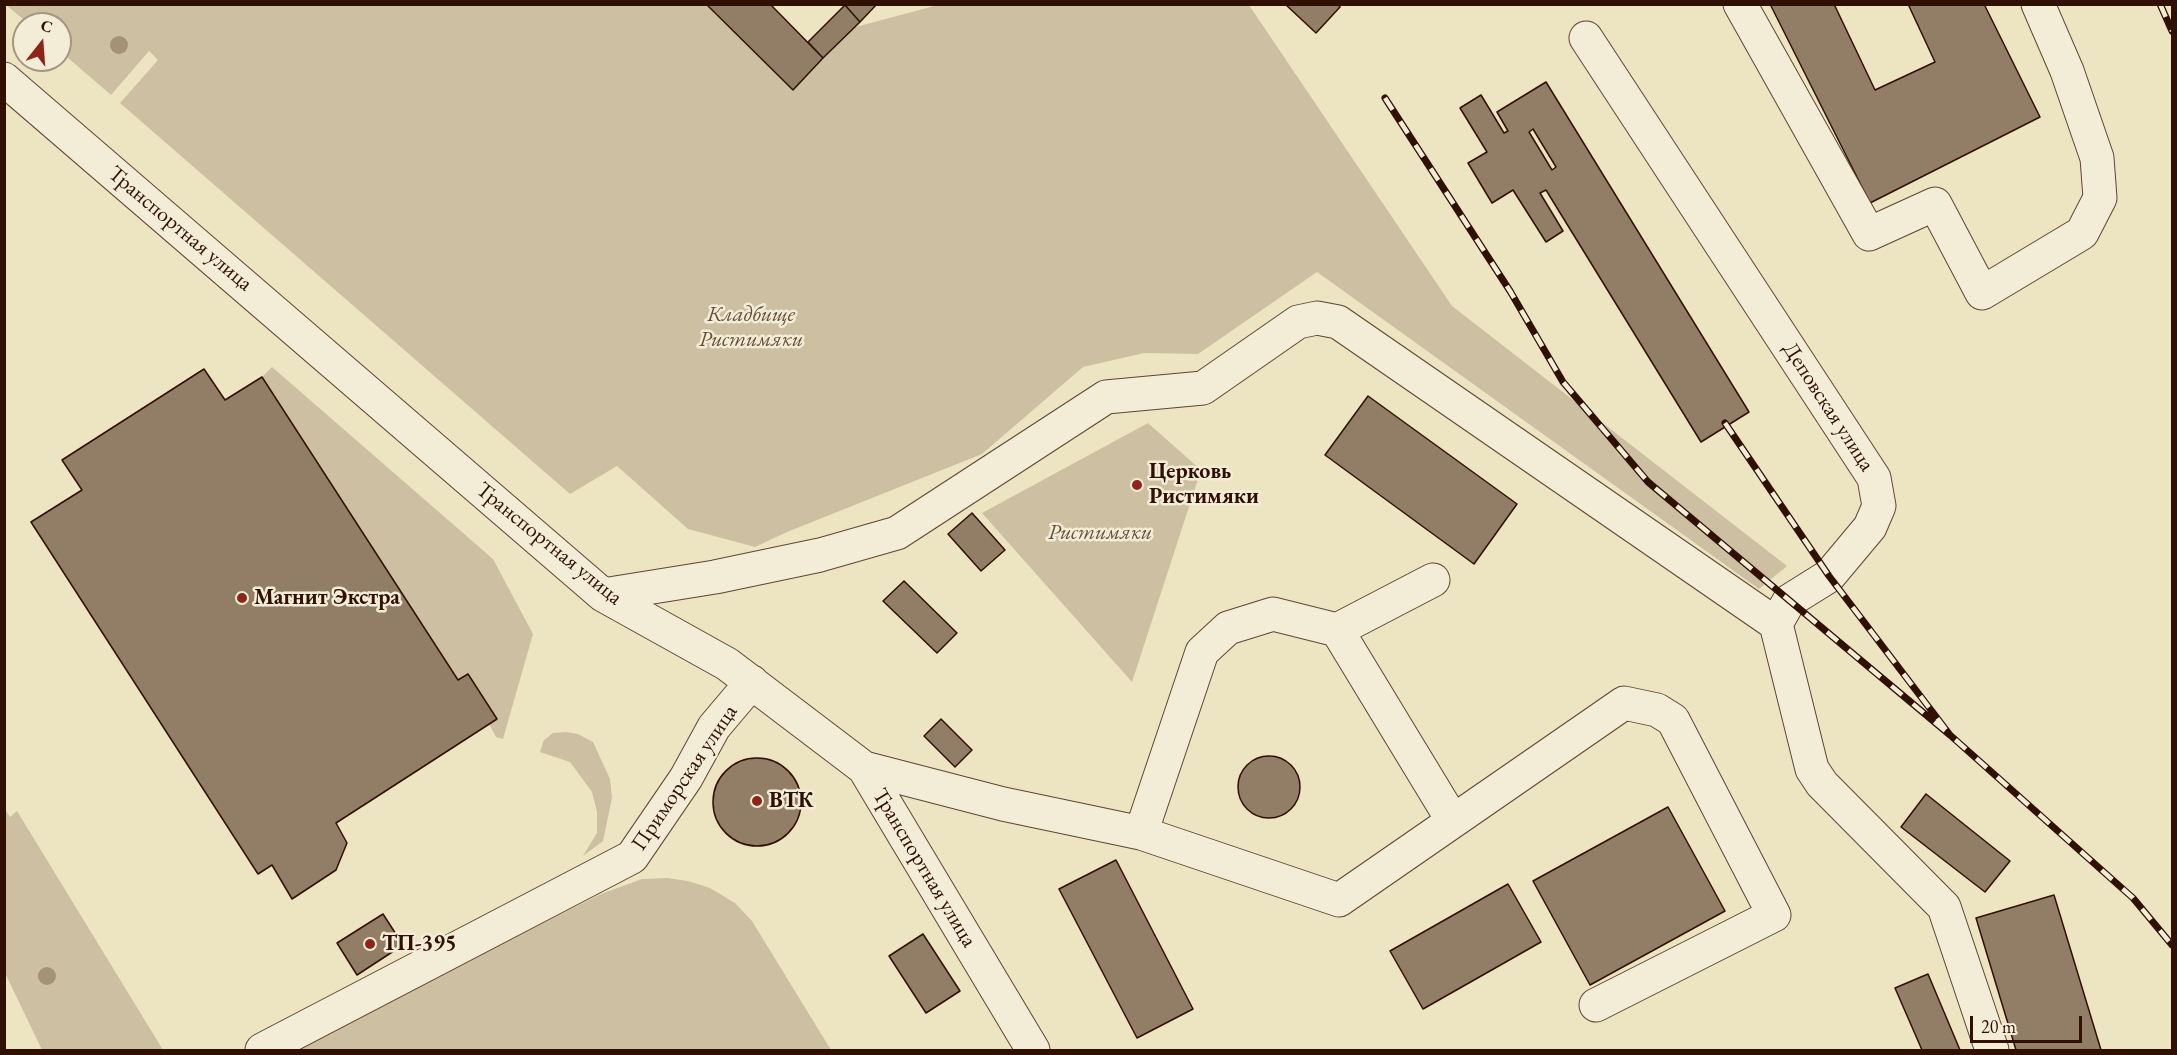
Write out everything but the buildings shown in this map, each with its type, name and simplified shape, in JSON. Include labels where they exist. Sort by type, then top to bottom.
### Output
[{"type":"street","points":[[1740,4],[1869,234],[1935,204],[1982,293],[2082,233],[2100,198],[2097,158],[2067,71],[2038,4]]},
{"type":"street","name":"Деповская улица","points":[[1586,38],[1874,478],[1879,506],[1870,527],[1829,576],[1790,601],[1776,624]]},
{"type":"street","name":"Транспортная улица","points":[[4,79],[603,595],[727,664],[864,768],[1034,1050]]},
{"type":"street","points":[[603,595],[715,577],[820,555],[897,534],[1106,397],[1203,387],[1298,322],[1317,318],[1338,322],[1776,624],[1812,769],[1822,784],[1944,907],[1992,1050]]},
{"type":"street","points":[[1142,833],[1202,652],[1228,628],[1273,614],[1337,630],[1433,580]]},
{"type":"street","points":[[1337,630],[1453,821]]},
{"type":"street","name":"Приморская улица","points":[[262,1050],[632,857],[686,778],[714,727],[752,682]]},
{"type":"street","points":[[864,768],[1003,804],[1142,833],[1339,900],[1624,704],[1657,710],[1673,720],[1774,915],[1596,1005]]},
{"type":"green space","name":"Кладбище Ристимяки","points":[[6,5],[706,5],[793,89],[852,28],[938,5],[1249,5],[1452,306],[1787,566],[1759,589],[1317,272],[1198,354],[1144,353],[1083,367],[982,454],[755,547],[688,529],[617,466],[570,494],[120,103],[158,60],[149,51],[111,95],[72,61],[72,12],[14,12]]},
{"type":"green space","points":[[272,367],[493,559],[533,634],[503,739],[496,737],[489,724],[496,719],[468,674],[458,680],[262,377]]},
{"type":"green space","name":"Ристимяки","points":[[1148,423],[1201,470],[1132,682],[982,513]]},
{"type":"green space","points":[[553,733],[578,734],[593,742],[610,779],[612,798],[603,841],[583,856],[597,833],[597,812],[592,792],[570,762],[540,752],[544,740]]},
{"type":"green space","points":[[4,808],[10,817],[17,811],[163,1050],[42,1050],[6,975]]},
{"type":"green space","points":[[667,878],[688,881],[710,888],[735,903],[752,921],[831,1050],[289,1050],[601,894],[642,879]]},
{"type":"railway","points":[[2160,4],[2172,31]]},
{"type":"railway","points":[[1385,98],[1510,291],[1563,382],[1648,482],[1950,735]]},
{"type":"railway","points":[[1725,423],[1829,576],[1950,735],[2133,898],[2172,945]]},
{"type":"place","name":"Церковь Ристимяки","points":[[1137,485]]},
{"type":"place","name":"Магнит Экстра","points":[[242,598]]},
{"type":"place","name":"ВТК","points":[[757,801]]},
{"type":"place","name":"ТП-395","points":[[370,944]]}]
